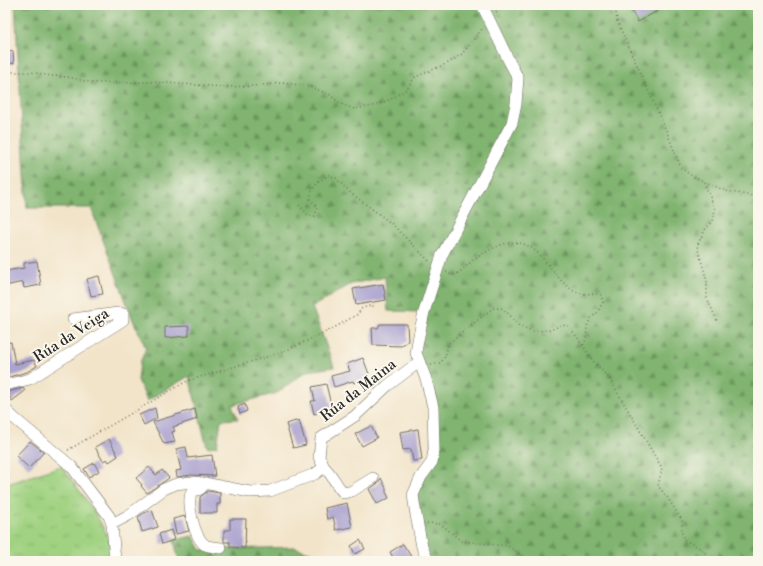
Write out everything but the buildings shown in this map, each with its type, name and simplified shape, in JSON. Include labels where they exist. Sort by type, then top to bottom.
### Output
[{"type":"street","points":[[428,561],[422,546],[417,524],[413,495],[421,477],[432,462],[434,450],[433,407],[426,379],[416,352],[418,340],[424,312],[442,255],[512,123],[516,104],[518,78],[482,5]]},
{"type":"street","name":"Rúa da Veiga","points":[[5,385],[30,380],[123,320],[123,314],[118,313],[73,319]]},
{"type":"street","name":"Rúa da Maina","points":[[373,478],[352,491],[344,493],[330,472],[324,467],[319,457],[321,438],[355,416],[387,386],[419,362]]},
{"type":"street","points":[[5,409],[71,466],[109,516],[112,524],[115,561]]},
{"type":"street","points":[[112,524],[129,515],[164,489],[176,484],[192,482],[250,492],[270,491],[315,474],[324,467]]},
{"type":"street","points":[[204,483],[202,488],[192,491],[190,495],[194,525],[196,532],[204,544],[221,548]]},
{"type":"path","points":[[615,5],[617,21],[682,168],[692,176],[726,191],[758,197]]},
{"type":"path","points":[[5,75],[13,72],[31,72],[51,76],[68,77],[93,83],[151,82],[225,87],[282,83],[308,86],[330,95],[340,104],[354,109],[373,106],[389,100],[407,89],[415,77],[448,64],[462,54],[489,20]]},
{"type":"path","points":[[704,182],[716,209],[713,221],[706,228],[697,246],[707,281],[707,298],[718,323]]},
{"type":"path","points":[[59,455],[187,382],[283,352],[332,329],[358,314],[361,309],[368,306],[376,306]]},
{"type":"path","points":[[419,362],[432,365],[440,363],[444,359],[450,343],[493,308],[500,308],[509,314],[520,326],[533,331],[550,330],[562,325],[568,326],[589,356],[609,378],[662,468],[658,486],[667,496],[682,520],[682,533],[684,540],[699,547],[708,556],[710,561]]},
{"type":"path","points":[[417,524],[441,524],[461,541],[508,546],[530,561]]},
{"type":"green space","points":[[15,5],[758,5],[758,561],[428,561],[413,495],[432,462],[433,407],[416,353],[424,312],[388,311],[385,277],[351,284],[312,307],[334,367],[307,371],[277,393],[232,405],[238,419],[221,420],[217,446],[207,447],[189,376],[147,401],[138,380],[140,363],[146,348],[133,320],[91,208],[27,208]]},
{"type":"green space","points":[[61,466],[94,511],[108,537],[115,561],[5,561],[5,485]]},
{"type":"green space","points":[[193,536],[201,550],[293,547],[339,561],[179,561],[174,540]]}]
